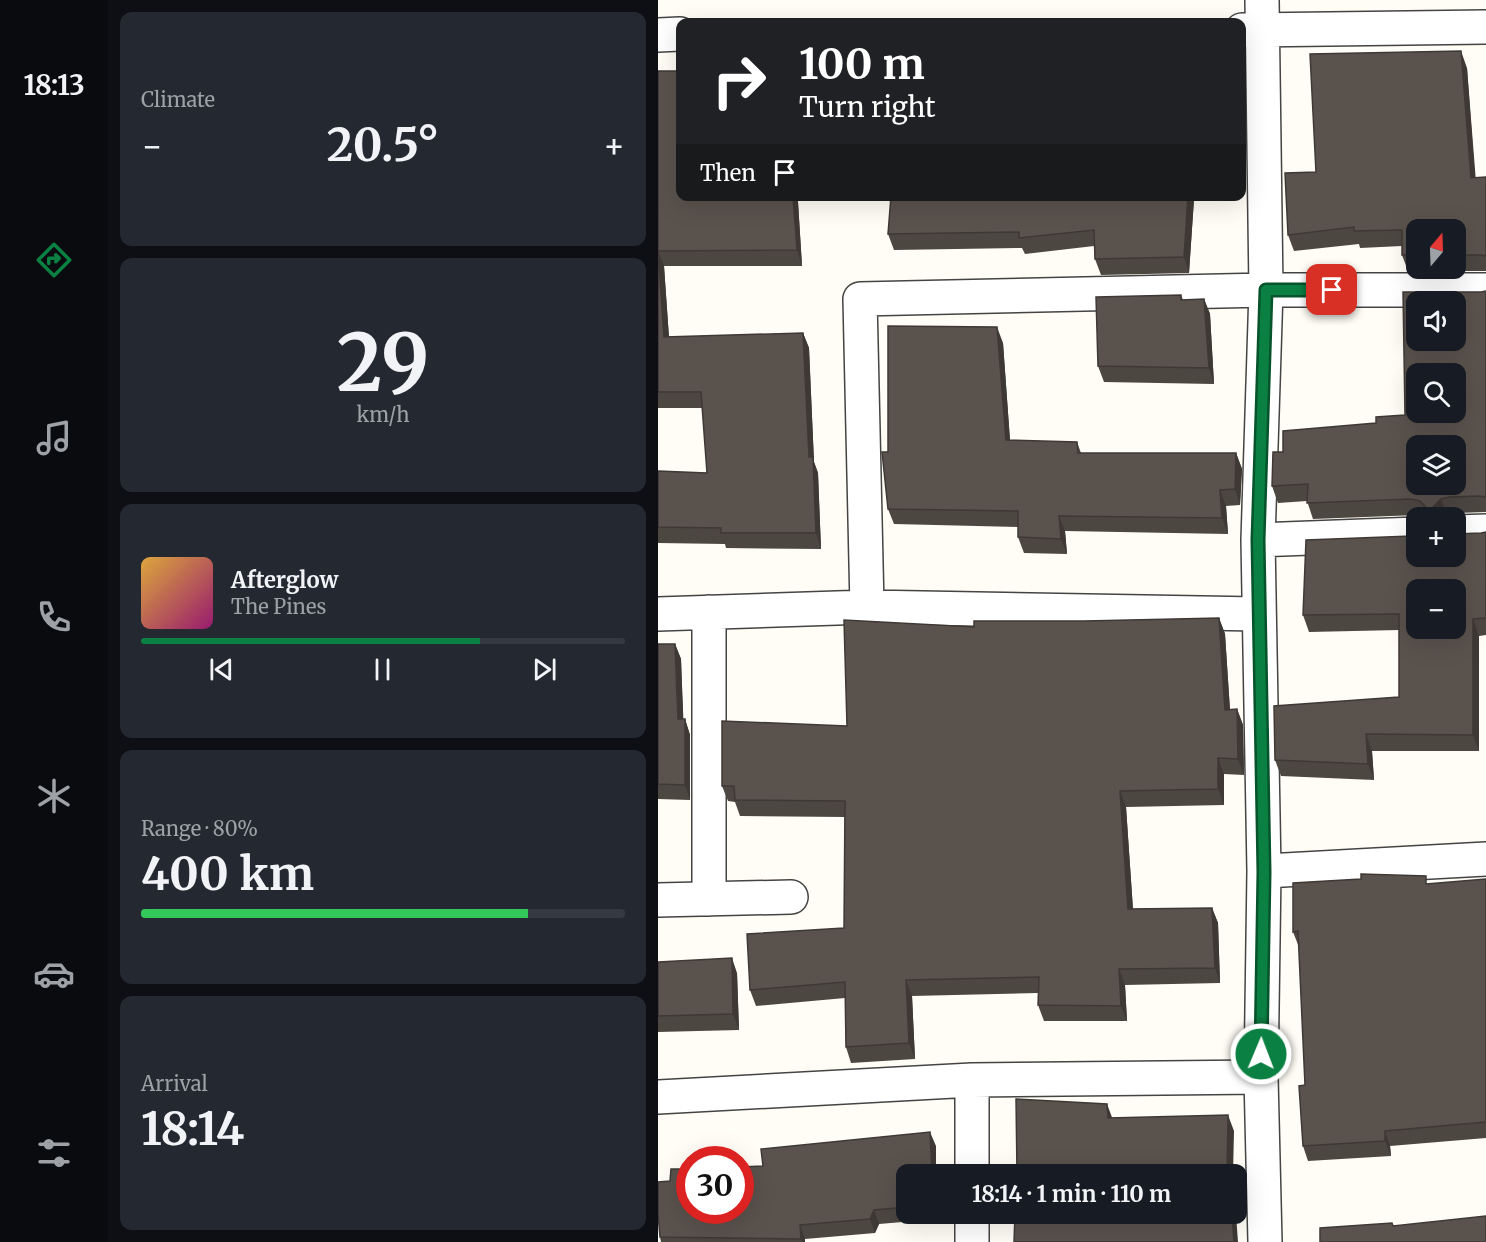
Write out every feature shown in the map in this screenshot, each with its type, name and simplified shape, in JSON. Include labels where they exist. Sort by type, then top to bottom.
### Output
[{"type":"street","points":[[1265,1242],[1261,1077],[1264,872],[1258,540],[1266,290],[1255,20],[1486,27]]},
{"type":"street","points":[[658,35],[676,34]]},
{"type":"street","points":[[867,607],[860,299],[1266,290],[1486,290]]},
{"type":"street","points":[[1466,532],[1486,531]]},
{"type":"street","points":[[1258,540],[1406,534]]},
{"type":"street","points":[[658,614],[867,607],[1258,614]]},
{"type":"street","points":[[709,612],[709,898]]},
{"type":"street","points":[[1264,872],[1486,859]]},
{"type":"street","points":[[658,900],[791,897]]},
{"type":"street","points":[[658,1097],[972,1080],[1261,1077]]},
{"type":"street","points":[[972,1080],[972,1164]]},
{"type":"street","points":[[972,1224],[972,1242]]},
{"type":"building","points":[[1461,51],[1471,178],[1486,177],[1486,256],[1466,255],[1466,219],[1406,219],[1406,255],[1402,255],[1402,230],[1354,231],[1354,227],[1288,235],[1285,173],[1316,172],[1310,54]]},
{"type":"building","points":[[658,71],[676,71],[676,201],[793,201],[797,250],[658,251]]},
{"type":"building","points":[[891,201],[1188,201],[1184,257],[1095,259],[1094,230],[1019,238],[1019,232],[888,234]]},
{"type":"building","points":[[658,251],[664,337],[803,333],[809,457],[813,457],[816,533],[721,533],[721,528],[658,527],[658,471],[707,473],[701,392],[658,392]]},
{"type":"building","points":[[1486,291],[1486,497],[1449,497],[1441,499],[1433,507],[1426,507],[1420,501],[1411,499],[1307,503],[1308,484],[1272,486],[1273,452],[1283,452],[1283,431],[1376,423],[1376,417],[1405,415],[1403,292],[1406,292],[1406,351],[1466,351],[1466,292]]},
{"type":"building","points":[[1181,295],[1181,300],[1204,299],[1209,368],[1098,366],[1096,297]]},
{"type":"building","points":[[888,326],[997,327],[1006,440],[1077,442],[1078,453],[1236,453],[1235,489],[1220,490],[1222,518],[1059,516],[1061,539],[1018,537],[1018,511],[888,509],[882,452],[888,452]]},
{"type":"building","points":[[1486,532],[1486,618],[1473,619],[1473,735],[1366,734],[1368,764],[1275,760],[1274,706],[1399,697],[1399,614],[1303,615],[1306,540],[1406,536],[1406,567],[1466,567],[1466,534]]},
{"type":"building","points":[[1219,618],[1225,710],[1237,709],[1238,759],[1218,758],[1218,789],[1120,791],[1128,909],[1212,908],[1215,968],[1119,969],[1121,1006],[1038,1005],[1039,977],[906,980],[909,1043],[846,1047],[845,982],[750,990],[747,934],[844,928],[845,801],[735,800],[734,786],[722,786],[722,721],[847,726],[844,620],[974,627],[974,621]]},
{"type":"building","points":[[658,644],[675,644],[678,719],[685,719],[685,785],[658,784]]},
{"type":"building","points":[[1361,874],[1426,876],[1426,884],[1486,879],[1486,1122],[1385,1131],[1385,1141],[1303,1146],[1299,1086],[1305,1085],[1298,931],[1293,932],[1293,883],[1361,879]]},
{"type":"building","points":[[732,958],[733,1014],[658,1016],[658,962]]},
{"type":"building","points":[[1016,1099],[1107,1104],[1108,1118],[1228,1115],[1227,1164],[1017,1164]]},
{"type":"building","points":[[930,1132],[932,1164],[896,1164],[896,1208],[874,1210],[870,1219],[800,1225],[801,1239],[660,1237],[658,1182],[670,1181],[671,1169],[676,1169],[676,1224],[754,1224],[754,1166],[763,1166],[761,1149]]},
{"type":"building","points":[[1486,1216],[1486,1242],[1320,1242],[1320,1228],[1392,1223],[1393,1226]]},
{"type":"building","points":[[1015,1224],[1233,1224],[1234,1242],[1014,1242]]},
{"type":"route","points":[[1261,1054],[1264,872],[1258,540],[1266,290],[1332,290]]}]
